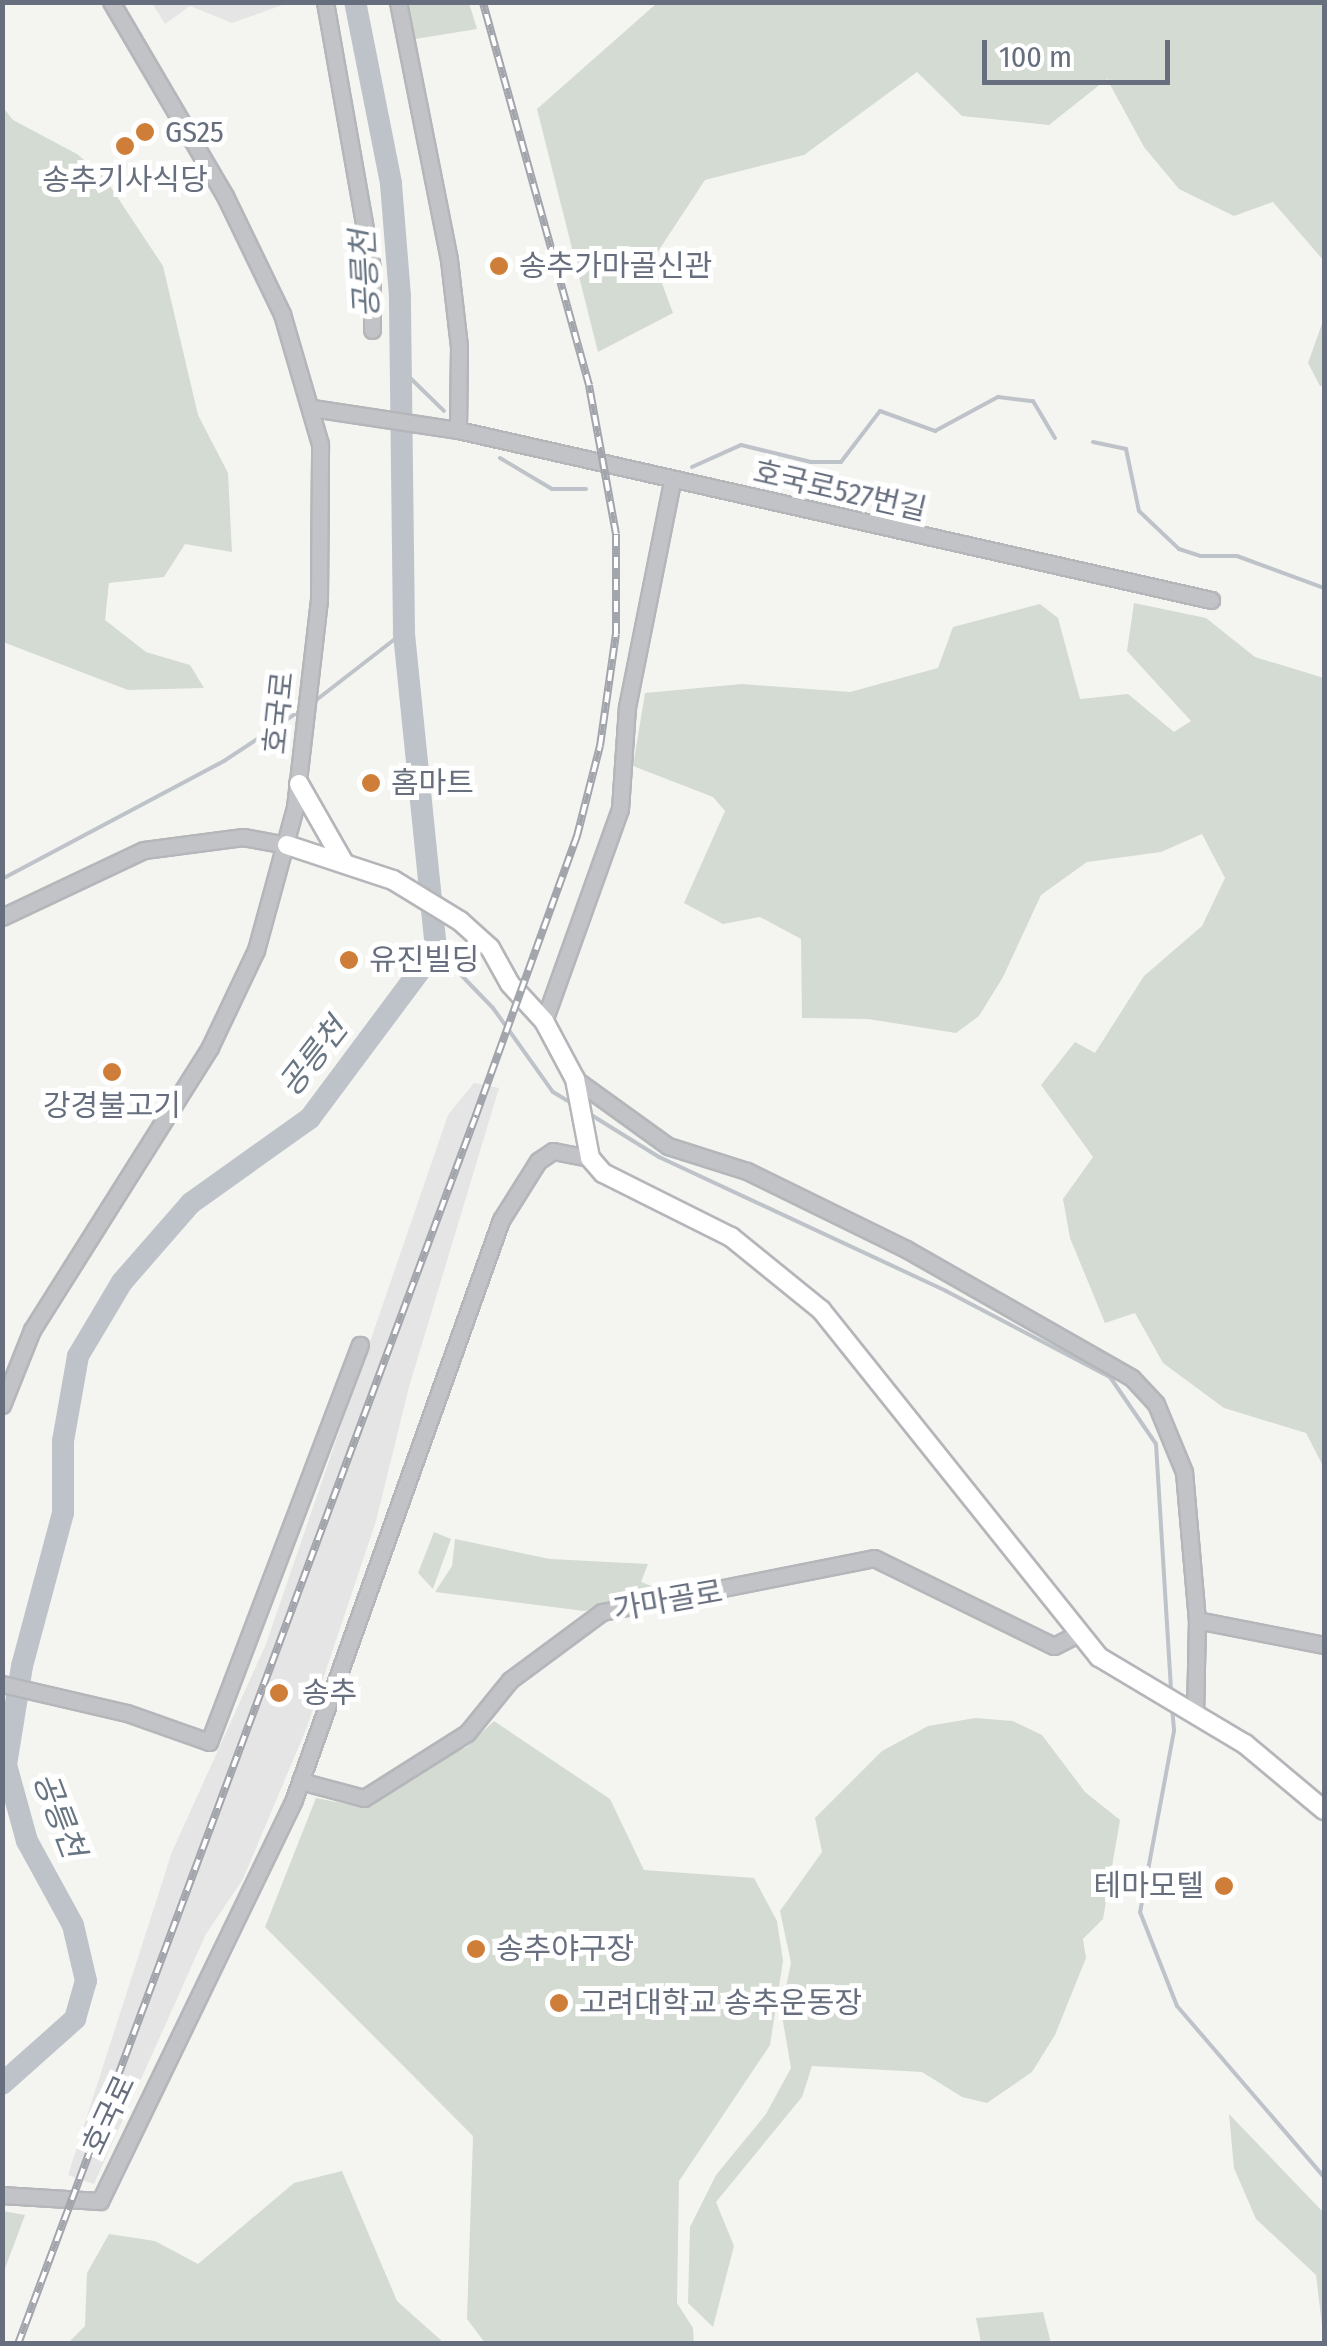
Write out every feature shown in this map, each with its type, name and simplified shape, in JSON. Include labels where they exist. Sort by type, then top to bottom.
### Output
[{"type":"main road","points":[[298,784],[344,862]]},
{"type":"main road","points":[[287,845],[392,880],[460,920],[490,948],[510,984],[544,1021],[575,1079],[589,1152],[603,1172],[731,1237],[821,1310],[1078,1633],[1121,1676],[1245,1744],[1324,1810]]},
{"type":"street","name":"호국로","points":[[2,1405],[32,1330],[230,1014],[287,845],[306,728],[322,517],[312,408],[282,314],[226,196],[112,2]]},
{"type":"street","points":[[325,2],[372,269],[372,330]]},
{"type":"street","points":[[398,2],[448,260],[459,348],[458,430]]},
{"type":"street","name":"호국로527번길","points":[[312,408],[372,414],[458,430],[672,482],[1211,600]]},
{"type":"street","points":[[544,1021],[620,810],[627,707],[672,482]]},
{"type":"street","points":[[2,917],[144,850],[228,838],[287,845]]},
{"type":"street","points":[[575,1079],[668,1146],[748,1172],[906,1248],[1132,1378],[1156,1404],[1184,1472],[1196,1620],[1195,1715]]},
{"type":"street","points":[[300,1781],[501,1220],[538,1160],[553,1151],[589,1152]]},
{"type":"street","points":[[2,1684],[39,1691],[209,1742],[360,1345]]},
{"type":"street","name":"가마골로","points":[[300,1781],[364,1798],[467,1733],[510,1680],[602,1612],[874,1558],[1032,1638],[1054,1646],[1078,1633]]},
{"type":"street","points":[[1196,1620],[1324,1645]]},
{"type":"street","name":"호국로","points":[[2,2194],[100,2201],[300,1781]]},
{"type":"shaded area","points":[[152,3],[288,3],[232,23],[190,6],[165,24]]},
{"type":"shaded area","points":[[402,3],[469,3],[477,29],[409,40]]},
{"type":"shaded area","points":[[657,3],[1324,3],[1324,261],[1273,202],[1234,216],[1179,189],[1144,147],[1107,79],[1049,125],[962,116],[917,72],[804,155],[705,180],[653,259],[673,313],[598,352],[537,109]]},
{"type":"shaded area","points":[[2,106],[13,120],[77,154],[104,177],[163,266],[198,415],[228,473],[232,552],[185,544],[164,577],[109,583],[105,620],[146,652],[190,665],[204,688],[128,690],[3,642]]},
{"type":"shaded area","points":[[1324,318],[1324,386],[1320,386],[1308,363]]},
{"type":"shaded area","points":[[1134,603],[1206,618],[1255,657],[1324,678],[1324,1468],[1306,1433],[1224,1408],[1163,1363],[1135,1313],[1105,1323],[1070,1238],[1063,1199],[1093,1157],[1041,1085],[1075,1042],[1095,1053],[1144,976],[1202,926],[1225,878],[1202,834],[1161,852],[1087,862],[1041,895],[1003,977],[979,1016],[956,1033],[868,1019],[802,1018],[801,939],[760,917],[723,924],[684,903],[725,811],[713,797],[633,766],[645,693],[742,684],[850,692],[938,668],[953,627],[1040,604],[1058,618],[1080,699],[1128,694],[1174,732],[1191,721],[1127,651]]},
{"type":"shaded area","points":[[474,1083],[499,1088],[409,1387],[376,1521],[307,1727],[243,1879],[206,1934],[94,2184],[68,2175],[172,1852],[266,1644],[448,1115]]},
{"type":"shaded area","points":[[434,1532],[451,1539],[433,1589],[418,1573]]},
{"type":"shaded area","points":[[455,1539],[550,1559],[648,1564],[641,1582],[667,1592],[584,1611],[435,1592],[452,1566]]},
{"type":"shaded area","points":[[975,1718],[1013,1721],[1042,1735],[1085,1792],[1120,1820],[1103,1919],[1083,1939],[1086,1958],[1055,2035],[1032,2072],[987,2103],[962,2097],[922,2072],[812,2066],[802,2097],[716,2202],[734,2246],[713,2327],[688,2303],[690,2227],[716,2175],[766,2114],[791,2068],[781,2010],[791,1963],[780,1911],[822,1852],[815,1818],[882,1751],[928,1726]]},
{"type":"shaded area","name":"고려대학교 송추운동장","points":[[494,1721],[610,1799],[644,1870],[754,1878],[777,1921],[783,1961],[770,2045],[679,2181],[677,2303],[693,2328],[694,2343],[485,2343],[467,2319],[473,2136],[265,1927],[316,1798],[362,1807],[432,1760],[467,1747]]},
{"type":"shaded area","points":[[1229,2114],[1324,2213],[1324,2343],[1316,2275],[1256,2219],[1234,2168]]},
{"type":"shaded area","points":[[342,2171],[397,2301],[444,2343],[68,2343],[85,2326],[87,2273],[109,2234],[155,2241],[198,2264],[294,2183]]},
{"type":"shaded area","points":[[2,2211],[25,2215],[3,2274]]},
{"type":"shaded area","points":[[1043,2312],[1051,2343],[981,2343],[976,2318]]},
{"type":"waterway","name":"공릉천","points":[[2,2084],[75,2019],[86,1981],[73,1925],[27,1841],[6,1765],[22,1666],[63,1513],[63,1441],[78,1356],[122,1282],[191,1203],[310,1118],[436,949],[404,632],[400,296],[391,183],[355,2]]},
{"type":"waterway","points":[[401,369],[444,411]]},
{"type":"waterway","points":[[692,467],[741,445],[811,462],[841,462],[880,411],[935,431],[998,397],[1033,401],[1055,438]]},
{"type":"waterway","points":[[1093,442],[1126,449],[1139,511],[1179,549],[1201,556],[1237,556],[1324,588]]},
{"type":"waterway","points":[[500,458],[552,489],[586,489]]},
{"type":"waterway","points":[[315,701],[404,632]]},
{"type":"waterway","points":[[2,879],[224,761],[303,709]]},
{"type":"waterway","points":[[436,949],[493,1008],[553,1092],[571,1103]]},
{"type":"waterway","points":[[588,1113],[659,1157],[946,1291],[1110,1377],[1156,1444],[1171,1692]]},
{"type":"waterway","points":[[1172,1707],[1174,1731],[1140,1912],[1177,2006],[1324,2177]]},
{"type":"railway","points":[[18,2344],[476,1115],[577,836],[600,746],[616,634],[616,534],[589,385],[483,2]]},
{"type":"place","name":"GS25","points":[[145,132]]},
{"type":"place","name":"송추기사식당","points":[[125,146]]},
{"type":"place","name":"송추가마골신관","points":[[499,266]]},
{"type":"place","name":"홈마트","points":[[371,783]]},
{"type":"place","name":"유진빌딩","points":[[349,960]]},
{"type":"place","name":"강경불고기","points":[[112,1072]]},
{"type":"place","name":"송추","points":[[279,1693]]},
{"type":"place","name":"테마모텔","points":[[1224,1886]]},
{"type":"place","name":"송추야구장","points":[[476,1949]]},
{"type":"place","name":"고려대학교 송추운동장","points":[[559,2003]]}]
